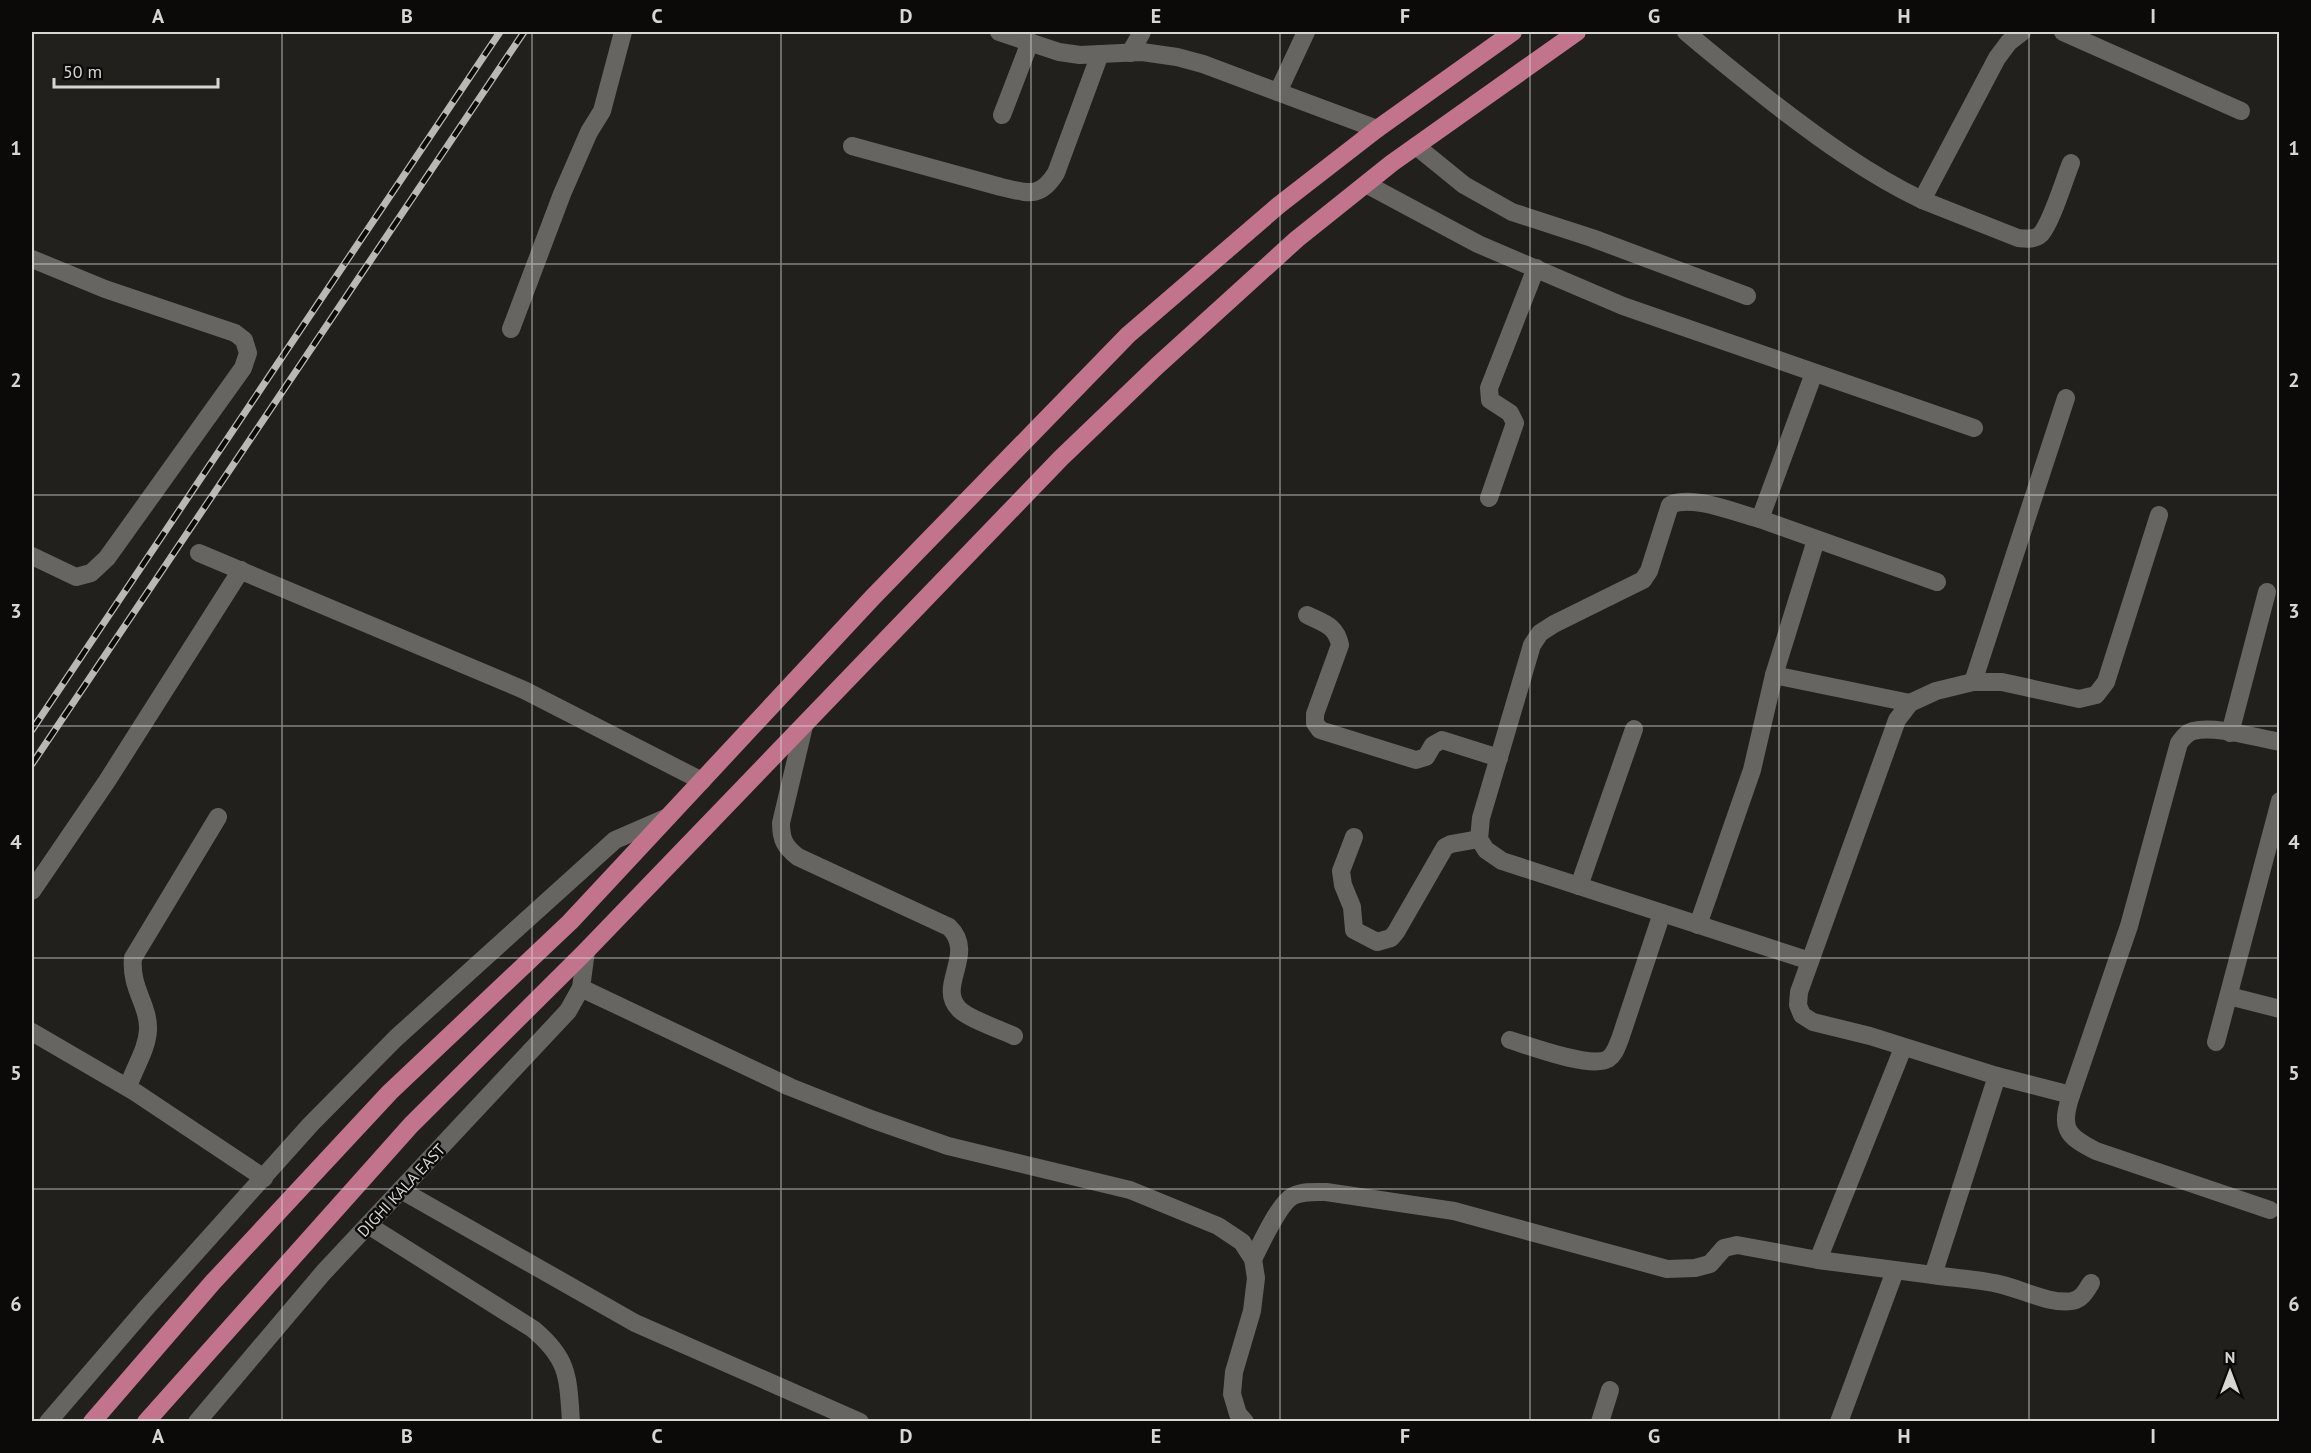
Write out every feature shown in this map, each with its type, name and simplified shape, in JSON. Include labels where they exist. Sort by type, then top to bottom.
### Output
[{"type":"highway","points":[[92,1422],[213,1282],[390,1092],[570,922],[873,597],[1128,335],[1279,205],[1377,129],[1513,32]]},
{"type":"highway","points":[[146,1422],[411,1125],[586,951],[1061,458],[1188,337],[1298,239],[1416,146],[1577,32]]},
{"type":"street","points":[[511,329],[562,194],[589,132],[602,111],[623,32]]},
{"type":"street","points":[[999,32],[1059,52],[1080,55],[1142,52],[1177,57],[1203,64],[1377,129]]},
{"type":"street","points":[[1130,52],[1142,32]]},
{"type":"street","points":[[1278,92],[1306,32]]},
{"type":"street","points":[[1686,32],[1712,55],[1833,149],[1890,185],[2018,238],[2030,239],[2040,235],[2071,163]]},
{"type":"street","points":[[1922,200],[1997,58],[2009,42],[2022,32]]},
{"type":"street","points":[[2063,32],[2241,111]]},
{"type":"street","points":[[1002,115],[1030,42]]},
{"type":"street","points":[[852,146],[1002,187],[1036,193],[1048,186],[1056,173],[1100,54]]},
{"type":"street","points":[[1416,146],[1464,185],[1512,212],[1592,238],[1746,296]]},
{"type":"street","points":[[1366,184],[1449,230],[1623,306],[1974,428]]},
{"type":"street","points":[[32,259],[105,289],[235,333],[244,340],[248,353],[243,368],[99,566],[91,573],[76,577],[32,556]]},
{"type":"street","points":[[1489,498],[1515,423],[1510,412],[1490,399],[1489,388],[1536,268]]},
{"type":"street","points":[[1760,519],[1814,373]]},
{"type":"street","points":[[1973,682],[2066,398]]},
{"type":"street","points":[[1810,961],[1502,861],[1486,850],[1479,839],[1481,818],[1532,645],[1540,633],[1554,624],[1644,580],[1670,505],[1678,501],[1693,501],[1760,519],[1937,582]]},
{"type":"street","points":[[2071,1095],[1997,1076],[1870,1036],[1813,1022],[1802,1015],[1798,1005],[1810,961],[1897,720],[1910,704],[1936,691],[1973,682],[2002,682],[2079,699],[2096,695],[2106,682],[2159,515]]},
{"type":"street","points":[[1698,925],[1752,770],[1774,675],[1815,540]]},
{"type":"street","points":[[199,553],[524,690],[702,781]]},
{"type":"street","points":[[32,891],[107,781],[241,570]]},
{"type":"street","points":[[2230,733],[2267,592]]},
{"type":"street","points":[[1307,615],[1332,628],[1338,634],[1340,645],[1316,714],[1316,723],[1320,730],[1416,760],[1426,757],[1432,745],[1442,740],[1499,758]]},
{"type":"street","points":[[1774,675],[1910,704]]},
{"type":"street","points":[[804,726],[781,823],[781,837],[787,849],[949,927],[957,934],[960,945],[951,988],[953,1002],[960,1011],[1014,1036]]},
{"type":"street","points":[[1579,886],[1634,729]]},
{"type":"street","points":[[2270,1210],[2096,1151],[2076,1141],[2065,1124],[2065,1114],[2130,926],[2179,743],[2195,730],[2230,733],[2280,742]]},
{"type":"street","points":[[2216,1042],[2280,801]]},
{"type":"street","points":[[128,1087],[145,1044],[148,1029],[134,984],[132,971],[134,958],[218,817]]},
{"type":"street","points":[[48,1422],[147,1307],[311,1124],[396,1038],[615,840],[668,817]]},
{"type":"street","points":[[1354,837],[1343,863],[1341,879],[1352,907],[1354,930],[1377,942],[1391,938],[1396,932],[1445,847],[1479,839]]},
{"type":"street","points":[[1510,1040],[1593,1062],[1606,1059],[1614,1053],[1662,913]]},
{"type":"street","name":"DIGHI KALA EAST","points":[[197,1422],[324,1273],[568,1011],[581,988],[586,951]]},
{"type":"street","points":[[581,988],[790,1087],[871,1119],[948,1146],[1130,1190],[1218,1226],[1242,1242],[1253,1259],[1256,1278],[1252,1311],[1234,1372],[1232,1394],[1238,1414],[1245,1422]]},
{"type":"street","points":[[2229,996],[2280,1009]]},
{"type":"street","points":[[32,1032],[128,1087],[264,1178]]},
{"type":"street","points":[[1818,1260],[1903,1048]]},
{"type":"street","points":[[1933,1275],[1997,1076]]},
{"type":"street","points":[[401,1190],[634,1323],[860,1422]]},
{"type":"street","points":[[1253,1259],[1283,1206],[1292,1196],[1306,1192],[1326,1192],[1454,1211],[1667,1269],[1695,1268],[1710,1264],[1724,1248],[1731,1245],[1818,1260],[1994,1283],[2061,1302],[2073,1301],[2083,1296],[2091,1283]]},
{"type":"street","points":[[368,1225],[533,1329],[550,1343],[560,1357],[567,1377],[571,1422]]},
{"type":"street","points":[[1839,1422],[1895,1271]]},
{"type":"street","points":[[1600,1422],[1610,1390]]},
{"type":"railway","points":[[32,730],[500,32]]},
{"type":"railway","points":[[32,764],[524,32]]}]
